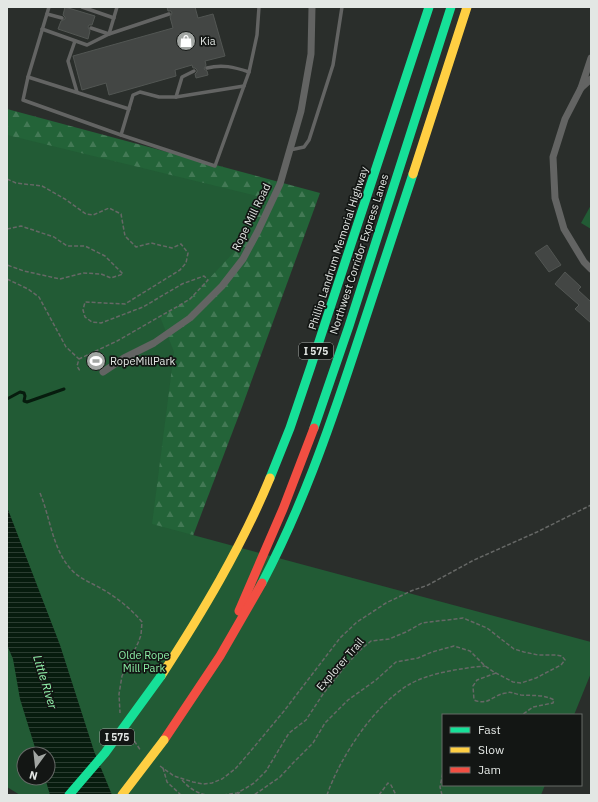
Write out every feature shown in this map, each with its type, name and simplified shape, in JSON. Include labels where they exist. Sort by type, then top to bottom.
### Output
[{"type":"highway","name":"Phillip Landrum Memorial Highway","points":[[69,795],[105,753],[161,676],[188,634],[230,562],[252,518],[291,423],[325,325],[428,7]]},
{"type":"highway","name":"Northwest Corridor Express Lanes","points":[[230,640],[237,615],[283,509],[312,434],[349,326],[451,7]]},
{"type":"highway","points":[[122,795],[190,703],[230,640],[257,592],[298,508],[326,437],[467,7]]},
{"type":"street","name":"Rope Mill Road","points":[[103,372],[124,358],[154,342],[190,318],[222,286],[243,259],[258,232],[280,184],[300,111],[311,54],[312,7]]},
{"type":"street","points":[[591,58],[580,88],[565,119],[553,158],[555,198],[564,229],[584,262],[591,269]]},
{"type":"street","points":[[580,88],[591,79]]},
{"type":"lane","points":[[50,7],[28,77],[23,100],[121,135],[215,166],[249,72],[257,35],[259,7]]},
{"type":"lane","points":[[82,7],[114,18]]},
{"type":"lane","points":[[109,34],[118,7]]},
{"type":"lane","points":[[289,150],[304,147],[309,140],[333,65],[342,7]]},
{"type":"lane","points":[[47,14],[62,18]]},
{"type":"lane","points":[[42,29],[87,45],[109,34],[169,14]]},
{"type":"lane","points":[[92,28],[109,34]]},
{"type":"lane","points":[[76,41],[68,61],[77,92]]},
{"type":"lane","points":[[206,68],[214,66],[229,66],[249,72]]},
{"type":"lane","points":[[176,97],[182,77],[194,71]]},
{"type":"lane","points":[[28,77],[129,109]]},
{"type":"lane","points":[[121,135],[133,95],[140,92],[159,97],[176,97],[244,86]]},
{"type":"path","points":[[7,179],[16,183],[42,186],[65,198],[86,214],[93,215],[109,208],[121,214],[125,236],[136,247],[151,243],[172,248],[181,244],[188,253],[186,263],[180,270],[125,304],[85,302],[83,310],[85,317],[92,322],[101,323],[143,307],[182,284],[204,276],[208,280],[190,299],[79,359],[77,366],[80,371]]},
{"type":"path","points":[[7,229],[21,226],[54,237],[67,246],[85,246],[105,256],[123,274],[111,278],[102,274],[83,273],[60,279],[24,271],[7,265]]},
{"type":"path","points":[[7,279],[28,289],[39,297],[66,347],[79,359]]},
{"type":"path","points":[[40,493],[51,533],[69,568],[82,579],[108,592],[133,612],[142,622],[141,635],[122,676],[119,694],[120,714]]},
{"type":"path","points":[[180,779],[203,784],[212,783],[222,779],[235,769],[276,720],[340,638],[357,622],[377,609],[411,591],[428,585],[474,560],[537,532],[591,505]]},
{"type":"path","name":"Explorer Trail","points":[[223,795],[237,793],[246,788],[254,783],[266,771],[290,733],[306,720],[323,694],[343,669],[359,651],[371,641],[388,639],[406,632],[422,623],[464,618],[487,628],[514,649],[524,652],[562,656],[565,660],[557,668],[542,676],[521,683],[513,682],[496,673],[484,665],[470,651],[454,646],[432,652],[418,658],[396,662],[376,680],[348,700],[325,723],[313,743],[280,778],[254,795]]},
{"type":"path","points":[[327,795],[335,776],[356,739],[393,696],[412,683],[440,673],[484,665]]},
{"type":"path","points":[[496,673],[478,680],[473,686],[474,700],[486,702],[503,693],[510,692],[520,695],[544,696],[554,700],[553,703],[533,707],[523,714]]},
{"type":"path","points":[[128,731],[139,749],[143,752]]},
{"type":"path","points":[[158,764],[180,779],[189,788],[200,794],[207,795]]},
{"type":"path","points":[[163,768],[167,782],[181,795]]},
{"type":"path","points":[[442,777],[440,787],[442,795]]},
{"type":"path","points":[[379,795],[388,784],[391,785],[396,795]]},
{"type":"path","points":[[236,795],[246,788]]},
{"type":"green space","points":[[7,109],[320,193],[242,407],[169,599],[7,501]]},
{"type":"green space","name":"Olde Rope Mill Park","points":[[7,135],[257,196],[247,227],[233,253],[190,299],[160,317],[174,352],[152,524],[591,642],[591,673],[574,714],[442,714],[442,786],[545,786],[541,795],[20,795],[7,787]]},
{"type":"green space","points":[[591,205],[591,229],[581,223]]},
{"type":"water","name":"Little River","points":[[7,507],[60,645],[94,751],[112,795],[50,795],[47,786],[56,786],[56,746],[35,746],[20,699],[13,659],[7,645]]},
{"type":"building","points":[[65,7],[95,16],[92,25],[89,25],[88,27],[90,31],[88,39],[58,29],[61,21],[65,19],[63,15]]},
{"type":"building","points":[[167,7],[195,7],[198,18],[213,14],[225,56],[205,61],[206,65],[204,69],[207,71],[208,75],[196,78],[195,74],[197,70],[193,68],[192,65],[175,70],[176,76],[109,95],[106,83],[82,90],[73,56],[173,28],[170,17],[172,13],[171,11],[168,11]]},
{"type":"building","points":[[547,245],[561,265],[549,272],[535,253]]},
{"type":"building","points":[[565,272],[581,287],[578,290],[591,302],[591,323],[575,309],[579,305],[555,284]]},
{"type":"waterway","points":[[7,399],[20,392],[24,393],[24,401],[27,402],[64,389]]},
{"type":"traffic: fast","points":[[270,478],[290,428],[311,366],[429,7]]},
{"type":"traffic: fast","points":[[314,428],[349,326],[451,7]]},
{"type":"traffic: fast","points":[[262,583],[289,527],[324,441],[413,174]]},
{"type":"traffic: fast","points":[[69,795],[105,753],[161,676]]},
{"type":"traffic: slow","points":[[413,174],[467,7]]},
{"type":"traffic: slow","points":[[161,676],[234,555],[270,478]]},
{"type":"traffic: slow","points":[[122,795],[164,740]]},
{"type":"traffic: jam","points":[[239,611],[283,509],[314,428]]},
{"type":"traffic: jam","points":[[164,740],[220,656],[262,583]]},
{"type":"place","name":"Kia","points":[[186,41]]},
{"type":"place","name":"RopeMillPark","points":[[96,361]]}]
